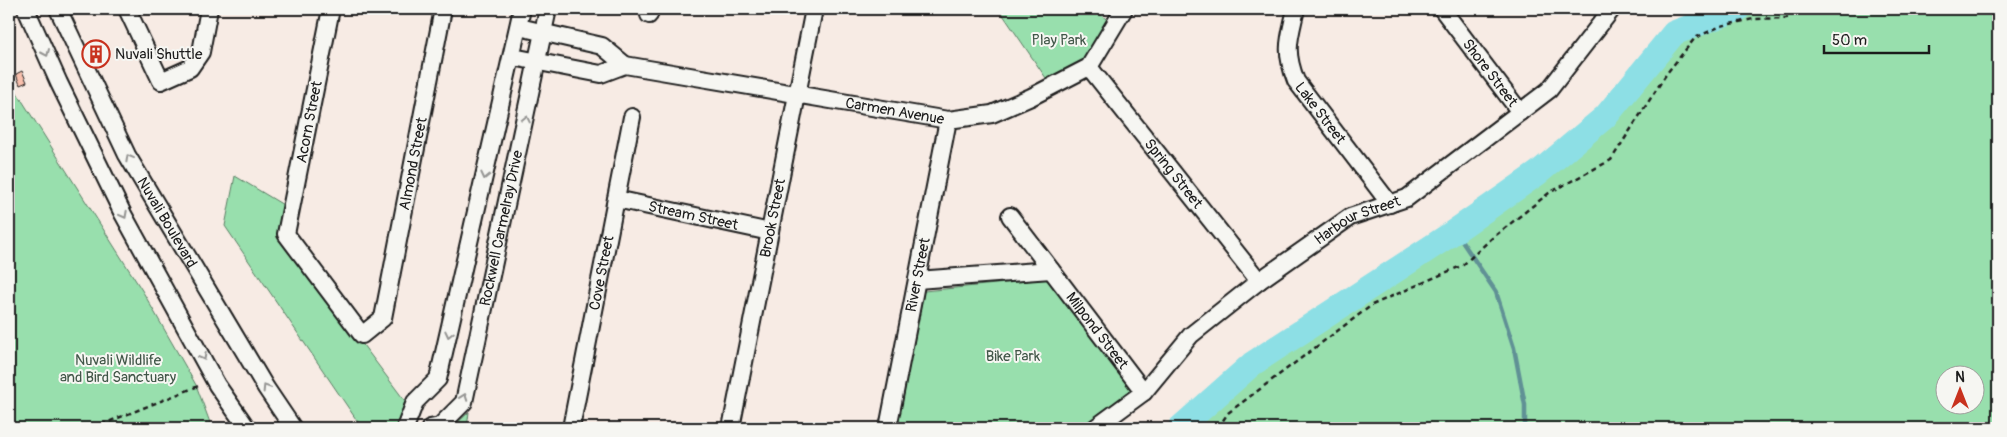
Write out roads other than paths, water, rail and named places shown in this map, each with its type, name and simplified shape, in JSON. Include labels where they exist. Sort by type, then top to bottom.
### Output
[{"type":"street","points":[[26,9],[59,83],[123,214],[217,385],[247,428]]},
{"type":"street","name":"Nuvali Boulevard","points":[[58,9],[127,156],[266,388],[293,428]]},
{"type":"street","points":[[127,9],[161,81],[190,68],[201,52],[209,9]]},
{"type":"street","name":"Acorn Street","points":[[331,9],[286,234],[362,335],[384,318]]},
{"type":"street","name":"Almond Street","points":[[384,318],[443,9]]},
{"type":"street","name":"Rockwell Carmelray Drive","points":[[405,428],[415,402],[438,380],[513,57],[522,9]]},
{"type":"street","name":"Rockwell Carmelray Drive","points":[[430,428],[440,426],[464,402],[548,9]]},
{"type":"street","name":"Brook Street","points":[[731,428],[814,9]]},
{"type":"street","points":[[1089,67],[1124,9]]},
{"type":"street","name":"Lake Street","points":[[1296,9],[1288,45],[1288,61],[1296,80],[1390,204]]},
{"type":"street","name":"Shore Street","points":[[1442,9],[1520,112]]},
{"type":"street","name":"Harbour Street","points":[[1096,428],[1144,392],[1191,335],[1259,281],[1350,217],[1407,198],[1549,90],[1612,9]]},
{"type":"street","name":"Carmen Avenue","points":[[518,27],[602,46],[625,65],[797,96],[948,120],[992,114],[1031,98],[1089,67]]},
{"type":"street","points":[[513,57],[601,74],[625,65]]},
{"type":"street","name":"Spring Street","points":[[1089,67],[1259,281]]},
{"type":"street","name":"Cove Street","points":[[571,428],[632,117]]},
{"type":"street","name":"River Street","points":[[888,428],[948,120]]},
{"type":"street","name":"Stream Street","points":[[616,199],[770,232]]},
{"type":"street","name":"Milpond Street","points":[[1010,216],[1144,392]]},
{"type":"street","points":[[917,280],[1051,270]]},
{"type":"waterway","points":[[1180,428],[1252,364],[1445,238],[1538,173],[1606,116],[1674,33],[1738,9]]},
{"type":"waterway","points":[[1455,231],[1496,292],[1514,348],[1525,405],[1525,428]]},
{"type":"place","name":"Nuvali Shuttle","points":[[96,54]]},
{"type":"park label","name":"Play Park","points":[[1059,40]]},
{"type":"park label","name":"Bike Park","points":[[1013,356]]},
{"type":"park label","name":"Nuvali Wildlife and Bird Sanctuary","points":[[118,368]]}]
